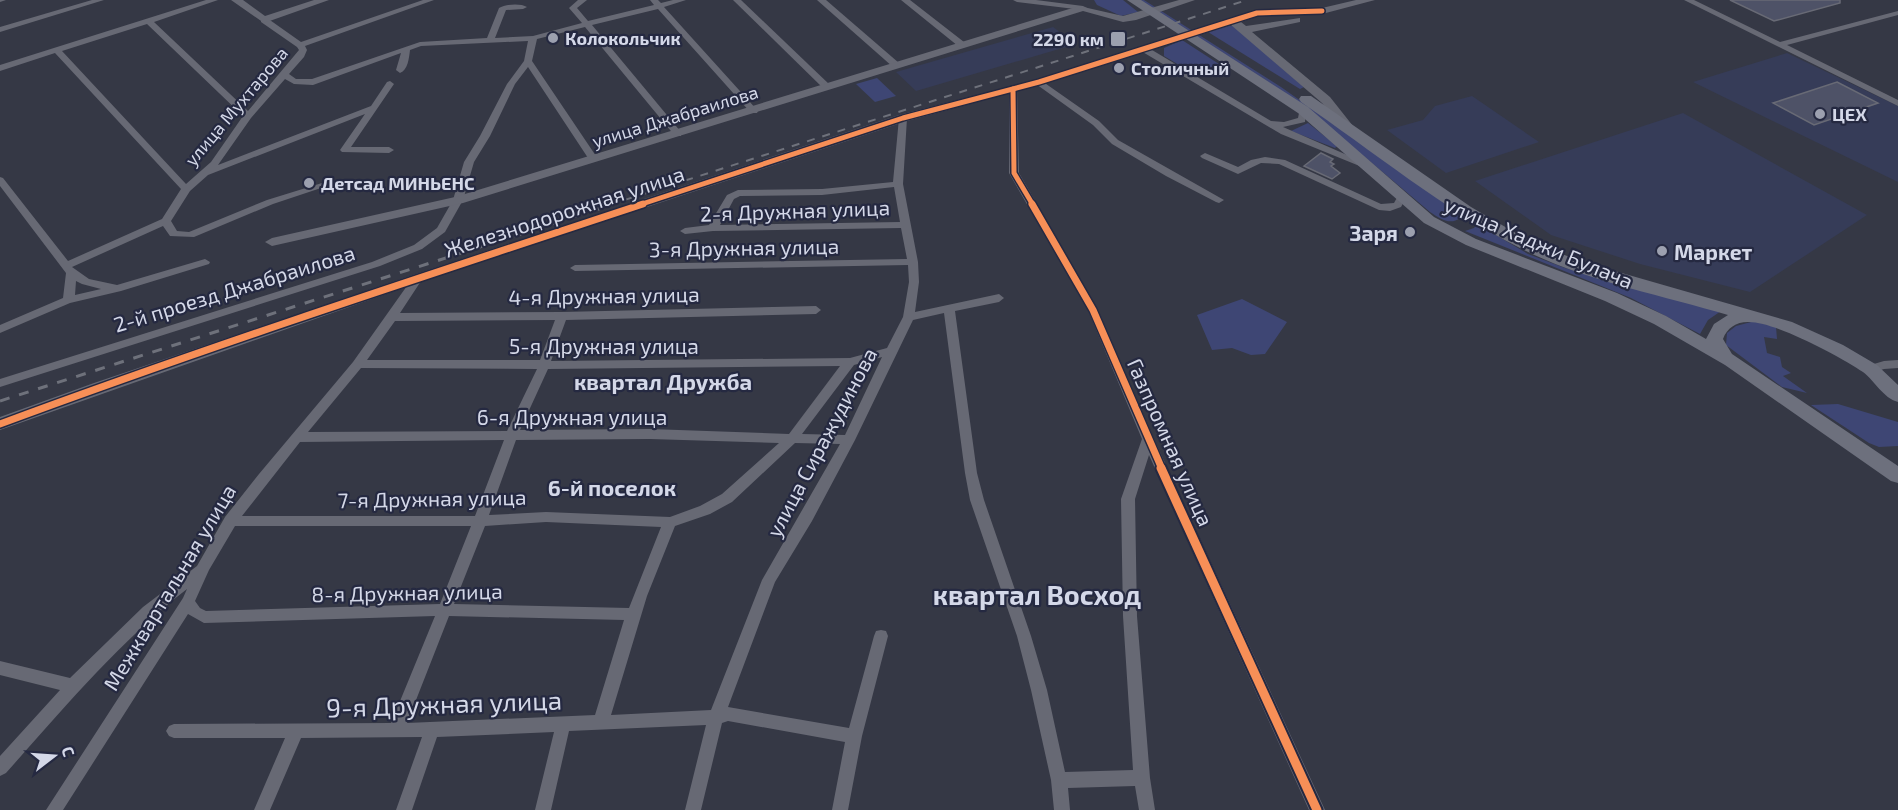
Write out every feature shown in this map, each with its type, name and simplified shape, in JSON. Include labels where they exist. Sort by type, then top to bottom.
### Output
[{"type":"main road","name":"улица Хаджи Булача","points":[[1134,0],[1152,5],[1314,105],[1466,210],[1526,245],[1574,265],[1756,316],[1802,332],[1871,369],[1898,396]]},
{"type":"main road","name":"улица Хаджи Булача","points":[[1314,105],[1369,166],[1429,220],[1471,242],[1611,297],[1660,320],[1731,361],[1898,476]]},
{"type":"main road","points":[[1429,220],[1445,225],[1464,224],[1468,219],[1466,210]]},
{"type":"main road","points":[[1731,361],[1717,345],[1714,339],[1716,333],[1728,320],[1756,316]]},
{"type":"main road","points":[[1873,457],[1898,462]]},
{"type":"street","points":[[0,30],[100,0]]},
{"type":"street","points":[[0,68],[214,0]]},
{"type":"street","name":"улица Мухтарова","points":[[166,221],[186,189],[204,174],[248,116],[303,50],[300,45],[236,0]]},
{"type":"street","points":[[264,20],[324,0]]},
{"type":"street","points":[[300,45],[430,0]]},
{"type":"street","points":[[583,0],[573,9],[678,134]]},
{"type":"street","points":[[283,74],[294,81],[313,82],[406,48],[434,42],[533,38],[656,3],[682,0]]},
{"type":"street","points":[[737,0],[827,87]]},
{"type":"street","points":[[821,0],[896,65]]},
{"type":"street","points":[[905,0],[961,44]]},
{"type":"street","points":[[1017,0],[1084,4],[1123,19],[1187,1]]},
{"type":"street","points":[[1323,12],[1370,0]]},
{"type":"street","points":[[1244,30],[1380,0]]},
{"type":"street","points":[[1688,0],[1898,103]]},
{"type":"street","points":[[656,3],[754,111]]},
{"type":"street","name":"улица Джабраилова","points":[[272,242],[458,200],[754,111],[1084,4]]},
{"type":"street","points":[[490,40],[503,8],[523,7]]},
{"type":"street","name":"Железнодорожная улица","points":[[0,423],[418,278],[903,118],[1039,82],[1257,13],[1323,12]]},
{"type":"street","points":[[1779,45],[1898,13]]},
{"type":"street","points":[[1232,20],[1314,105],[1302,120],[1284,125],[1255,116]]},
{"type":"street","points":[[149,21],[248,116]]},
{"type":"street","points":[[533,38],[528,61],[594,159]]},
{"type":"street","points":[[400,70],[405,59],[406,48]]},
{"type":"street","points":[[1144,49],[1284,132],[1369,166]]},
{"type":"street","points":[[57,50],[186,189]]},
{"type":"street","name":"2-й проезд Джабраилова","points":[[0,382],[376,264],[432,239],[441,230],[458,200],[469,162],[512,84],[528,61]]},
{"type":"street","points":[[1039,82],[1096,123],[1115,142],[1169,174],[1220,200]]},
{"type":"street","points":[[389,150],[345,150],[390,84]]},
{"type":"street","name":"Газпромная улица","points":[[1013,89],[1014,173],[1093,310],[1148,439],[1317,810]]},
{"type":"street","points":[[204,174],[372,108]]},
{"type":"street","name":"улица Сиражудинова","points":[[693,810],[716,717],[769,580],[849,440],[890,351],[909,317],[914,282],[913,262],[898,184],[903,118]]},
{"type":"street","points":[[1205,156],[1238,171],[1259,160],[1269,159],[1282,162],[1345,193],[1386,208],[1398,205],[1402,196]]},
{"type":"street","points":[[0,180],[68,269],[86,282],[117,289]]},
{"type":"street","points":[[713,228],[730,197],[738,193],[822,192],[898,184]]},
{"type":"street","points":[[68,269],[166,221],[170,231],[174,234],[190,235],[270,202],[326,185]]},
{"type":"street","name":"2-я Дружная улица","points":[[685,231],[713,228],[906,225]]},
{"type":"street","points":[[0,329],[67,300],[117,289],[205,262]]},
{"type":"street","name":"3-я Дружная улица","points":[[575,268],[913,262]]},
{"type":"street","points":[[67,300],[70,293],[68,269]]},
{"type":"street","name":"Межквартальная улица","points":[[54,810],[188,602],[200,570],[230,521],[258,482],[358,364],[393,317],[418,278]]},
{"type":"street","points":[[909,317],[999,298]]},
{"type":"street","name":"4-я Дружная улица","points":[[393,317],[816,310]]},
{"type":"street","points":[[949,310],[971,473],[977,500],[1024,636],[1039,690],[1059,780],[1062,810]]},
{"type":"street","points":[[396,730],[442,610],[480,521],[512,434],[544,365],[562,316]]},
{"type":"street","name":"5-я Дружная улица","points":[[358,364],[850,362],[890,351]]},
{"type":"street","points":[[601,722],[632,614],[654,556],[670,522],[705,510],[727,498],[792,438],[850,362]]},
{"type":"street","points":[[1871,369],[1898,364]]},
{"type":"street","name":"6-я Дружная улица","points":[[296,437],[512,434],[849,440]]},
{"type":"street","points":[[1147,810],[1142,778],[1130,616],[1128,499],[1148,439]]},
{"type":"street","name":"7-я Дружная улица","points":[[230,521],[480,521],[546,517],[670,522]]},
{"type":"street","points":[[0,768],[73,686],[148,611],[200,570]]},
{"type":"street","name":"8-я Дружная улица","points":[[188,602],[195,612],[204,617],[442,610],[632,614]]},
{"type":"street","points":[[840,810],[854,736],[881,636]]},
{"type":"street","points":[[0,668],[73,686]]},
{"type":"street","name":"9-я Дружная улица","points":[[174,731],[432,729],[716,717],[728,714],[854,736]]},
{"type":"street","points":[[543,810],[563,724]]},
{"type":"street","points":[[404,810],[432,729]]},
{"type":"street","points":[[262,810],[296,731]]},
{"type":"street","points":[[1059,780],[1142,778]]},
{"type":"shaded area","points":[[1094,0],[1123,0],[1138,12],[1121,16],[1097,5]]},
{"type":"shaded area","points":[[1140,0],[1144,0],[1281,87],[1440,199],[1458,213],[1460,218],[1448,221],[1430,212],[1309,110]]},
{"type":"shaded area","points":[[1233,26],[1304,87],[1300,89],[1208,32]]},
{"type":"shaded area","points":[[1053,27],[1076,44],[916,91],[896,72]]},
{"type":"shaded area","points":[[1182,40],[1219,64],[1194,74],[1164,56],[1164,48]]},
{"type":"shaded area","points":[[1787,53],[1898,106],[1898,182],[1693,82]]},
{"type":"shaded area","points":[[877,78],[896,96],[875,102],[856,84]]},
{"type":"shaded area","points":[[1472,96],[1539,142],[1446,173],[1387,130],[1423,120],[1435,106]]},
{"type":"shaded area","points":[[1683,113],[1867,215],[1750,292],[1640,264],[1551,235],[1475,181]]},
{"type":"shaded area","points":[[1308,123],[1337,146],[1335,148],[1291,131]]},
{"type":"shaded area","points":[[1477,224],[1528,254],[1565,268],[1721,311],[1708,320],[1700,334],[1631,298],[1465,231],[1474,228]]},
{"type":"shaded area","points":[[1242,299],[1287,322],[1265,354],[1251,355],[1232,348],[1212,350],[1197,315]]},
{"type":"shaded area","points":[[1751,322],[1776,327],[1777,339],[1764,337],[1767,353],[1780,357],[1782,367],[1791,373],[1783,376],[1807,393],[1782,387],[1726,345],[1727,333],[1736,326]]},
{"type":"shaded area","points":[[1838,404],[1898,422],[1898,446],[1879,447],[1869,443],[1811,405]]},
{"type":"building","points":[[1730,0],[1840,0],[1840,3],[1774,21]]},
{"type":"building","name":"ЦЕХ","points":[[1837,82],[1878,103],[1814,125],[1773,103]]},
{"type":"building","points":[[1321,153],[1333,159],[1330,162],[1334,164],[1331,166],[1340,173],[1332,179],[1304,166]]},
{"type":"railway","points":[[609,205],[1247,0]]},
{"type":"railway","points":[[0,401],[614,204]]},
{"type":"cycle path","points":[[0,424],[100,387],[418,278],[903,118],[1039,82],[1257,13],[1322,11]]},
{"type":"cycle path","points":[[1013,89],[1014,173],[1093,310],[1148,439],[1317,810]]},
{"type":"place","name":"Колокольчик","points":[[553,38]]},
{"type":"place","name":"2290 км","points":[[1118,39]]},
{"type":"place","name":"Столичный","points":[[1119,68]]},
{"type":"place","name":"ЦЕХ","points":[[1820,114]]},
{"type":"place","name":"Детсад МИНЬЕНС","points":[[309,183]]},
{"type":"place","name":"Заря","points":[[1410,232]]},
{"type":"place","name":"Маркет","points":[[1662,251]]},
{"type":"district","name":"квартал Дружба","points":[[663,381]]},
{"type":"district","name":"6-й поселок","points":[[612,487]]},
{"type":"district","name":"квартал Восход","points":[[1037,594]]}]
